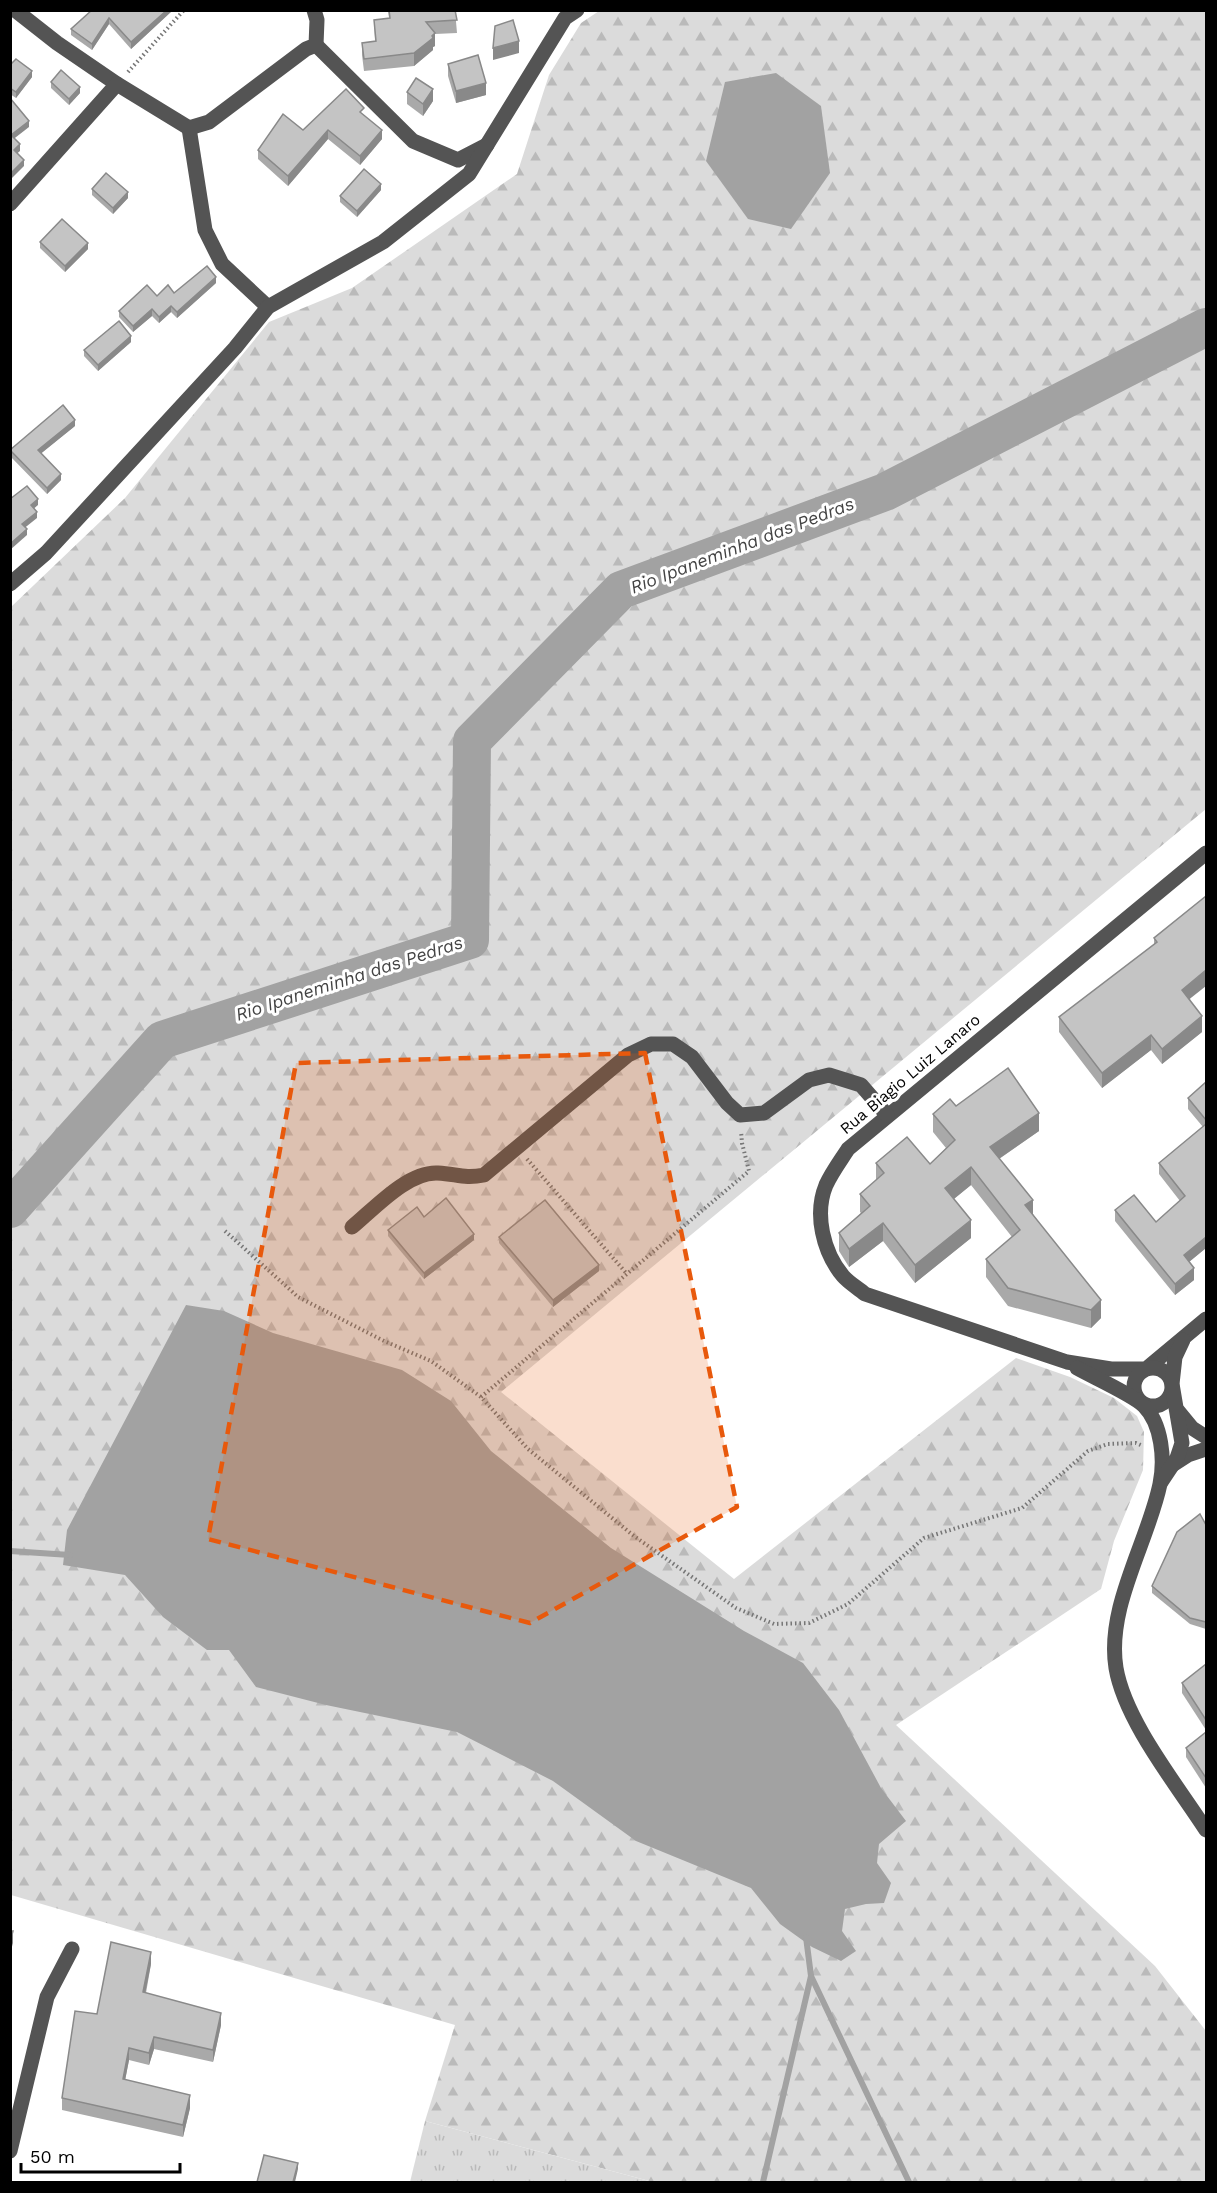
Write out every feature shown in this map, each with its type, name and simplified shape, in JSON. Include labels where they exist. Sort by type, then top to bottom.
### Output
[{"type":"street","points":[[10,14],[14,10],[117,84],[189,128],[209,122],[306,49],[316,45]]},
{"type":"street","points":[[314,10],[318,20],[316,45],[413,141],[459,160],[487,145]]},
{"type":"street","points":[[10,584],[46,553],[236,348],[268,307],[383,242],[469,174],[568,13]]},
{"type":"street","points":[[10,204],[117,84]]},
{"type":"street","points":[[189,128],[205,230],[222,264],[268,307]]},
{"type":"street","name":"Rua Biagio Luiz Lanaro","points":[[1146,1369],[1111,1369],[1066,1362],[865,1294],[844,1278],[829,1256],[822,1229],[820,1206],[826,1185],[848,1149],[887,1114],[1206,854]]},
{"type":"street","points":[[352,1227],[405,1183],[423,1174],[437,1172],[468,1178],[484,1175],[628,1055],[651,1044],[673,1044],[692,1057],[727,1104],[740,1115],[764,1113],[809,1080],[829,1075],[861,1085],[887,1114]]},
{"type":"street","points":[[1206,1318],[1136,1377],[1134,1383],[1135,1395],[1143,1404],[1157,1429],[1161,1453],[1160,1483],[1119,1616],[1114,1644],[1121,1688],[1135,1719],[1206,1830]]},
{"type":"street","points":[[1143,1404],[1155,1407],[1166,1402],[1172,1391],[1175,1357],[1186,1335]]},
{"type":"street","name":"Rua Biagio Luiz Lanaro","points":[[1066,1362],[1143,1404]]},
{"type":"street","points":[[1146,1369],[1153,1367],[1160,1369],[1170,1377],[1182,1443],[1172,1466],[1160,1483]]},
{"type":"street","points":[[1177,1409],[1192,1428],[1206,1437]]},
{"type":"street","points":[[1172,1466],[1188,1455],[1206,1449]]},
{"type":"street","points":[[10,2151],[46,1998],[72,1949]]},
{"type":"path","points":[[117,84],[184,10]]},
{"type":"path","points":[[481,1397],[749,1171],[742,1143],[740,1115]]},
{"type":"path","points":[[518,1148],[627,1274]]},
{"type":"path","points":[[225,1231],[298,1297],[384,1341],[431,1361],[481,1397],[528,1449],[634,1536],[736,1608],[774,1624],[809,1623],[849,1604],[924,1538],[1022,1508],[1088,1451],[1108,1444],[1136,1443],[1161,1453]]},
{"type":"highlighted area","points":[[645,1053],[737,1507],[530,1623],[208,1539],[296,1063]]},
{"type":"green space","points":[[599,11],[1206,11],[1206,809],[501,1392],[734,1579],[1016,1358],[1070,1377],[1114,1398],[1137,1416],[1144,1432],[1143,1470],[1114,1541],[1101,1589],[896,1725],[1155,1966],[1206,2031],[1206,2182],[653,2182],[425,2121],[455,2025],[11,1895],[11,607],[125,498],[269,322],[352,288],[517,174],[549,75],[581,23]]},
{"type":"green space","points":[[425,2121],[653,2182],[410,2182]]},
{"type":"shaded area","points":[[776,73],[821,106],[830,173],[791,229],[748,219],[706,161],[725,82]]},
{"type":"shaded area","points":[[186,1305],[224,1311],[273,1333],[402,1370],[451,1401],[491,1451],[611,1548],[744,1631],[803,1663],[839,1710],[881,1788],[906,1821],[879,1844],[877,1863],[891,1883],[884,1903],[845,1909],[842,1931],[856,1951],[841,1961],[812,1947],[780,1924],[751,1888],[636,1841],[553,1781],[457,1732],[326,1705],[256,1687],[229,1650],[207,1650],[163,1617],[125,1575],[63,1565],[67,1530]]},
{"type":"building","points":[[92,10],[167,10],[131,42],[109,18],[92,44],[71,29]]},
{"type":"building","points":[[389,10],[455,10],[457,20],[426,22],[435,33],[433,38],[414,53],[364,59],[362,43],[376,41],[374,20],[390,18]]},
{"type":"building","points":[[513,20],[519,41],[493,48],[495,26]]},
{"type":"building","points":[[478,55],[486,83],[456,91],[448,64]]},
{"type":"building","points":[[16,59],[32,71],[16,92],[10,88],[10,65]]},
{"type":"building","points":[[61,70],[80,87],[69,99],[51,82]]},
{"type":"building","points":[[416,78],[433,89],[423,104],[407,92]]},
{"type":"building","points":[[346,89],[364,108],[360,112],[382,130],[360,156],[328,130],[288,176],[258,150],[283,114],[303,130]]},
{"type":"building","points":[[10,98],[29,121],[11,135],[20,144],[14,150],[24,160],[10,174]]},
{"type":"building","points":[[364,169],[381,184],[357,211],[340,196]]},
{"type":"building","points":[[106,173],[128,192],[113,208],[92,189]]},
{"type":"building","points":[[62,219],[88,243],[65,266],[40,242]]},
{"type":"building","points":[[207,266],[216,277],[177,312],[171,306],[159,317],[152,309],[133,326],[119,311],[147,285],[157,296],[168,285],[174,293]]},
{"type":"building","points":[[119,321],[131,336],[98,365],[84,350]]},
{"type":"building","points":[[63,405],[75,420],[38,450],[61,474],[47,488],[10,450]]},
{"type":"building","points":[[27,486],[38,499],[31,505],[37,512],[22,524],[27,529],[10,544],[10,499]]},
{"type":"building","points":[[1206,896],[1206,970],[1182,990],[1202,1016],[1162,1049],[1151,1035],[1102,1073],[1059,1017],[1157,942],[1154,938]]},
{"type":"building","points":[[1008,1068],[1039,1113],[990,1147],[1033,1200],[1025,1205],[1101,1300],[1091,1310],[1008,1288],[986,1259],[1020,1230],[971,1167],[945,1188],[971,1220],[915,1265],[883,1223],[849,1249],[839,1233],[870,1206],[860,1194],[884,1173],[876,1163],[907,1137],[930,1164],[955,1140],[933,1114],[950,1099],[956,1106]]},
{"type":"building","points":[[1206,1082],[1206,1120],[1188,1098]]},
{"type":"building","points":[[1206,1124],[1206,1237],[1184,1255],[1194,1268],[1175,1284],[1115,1210],[1134,1195],[1156,1222],[1185,1196],[1159,1163]]},
{"type":"building","points":[[446,1198],[474,1234],[424,1273],[388,1230],[417,1207],[424,1217]]},
{"type":"building","points":[[545,1200],[599,1265],[553,1300],[499,1237]]},
{"type":"building","points":[[1200,1514],[1206,1525],[1206,1622],[1190,1618],[1152,1586],[1177,1532]]},
{"type":"building","points":[[1206,1664],[1206,1720],[1182,1683]]},
{"type":"building","points":[[1206,1732],[1206,1778],[1186,1748]]},
{"type":"building","points":[[111,1942],[151,1952],[143,1992],[221,2013],[213,2050],[154,2037],[149,2053],[129,2048],[123,2079],[190,2095],[183,2125],[62,2098],[75,2011],[97,2014]]},
{"type":"building","points":[[264,2155],[298,2163],[293,2182],[257,2182]]},
{"type":"waterway","name":"Rio Ipaneminha das Pedras","points":[[10,1209],[162,1040],[470,940],[472,741],[621,590],[885,492],[1206,327]]},
{"type":"waterway","points":[[10,1551],[70,1555]]},
{"type":"waterway","points":[[806,1937],[811,1976],[909,2182]]},
{"type":"waterway","points":[[763,2182],[811,1976]]}]
